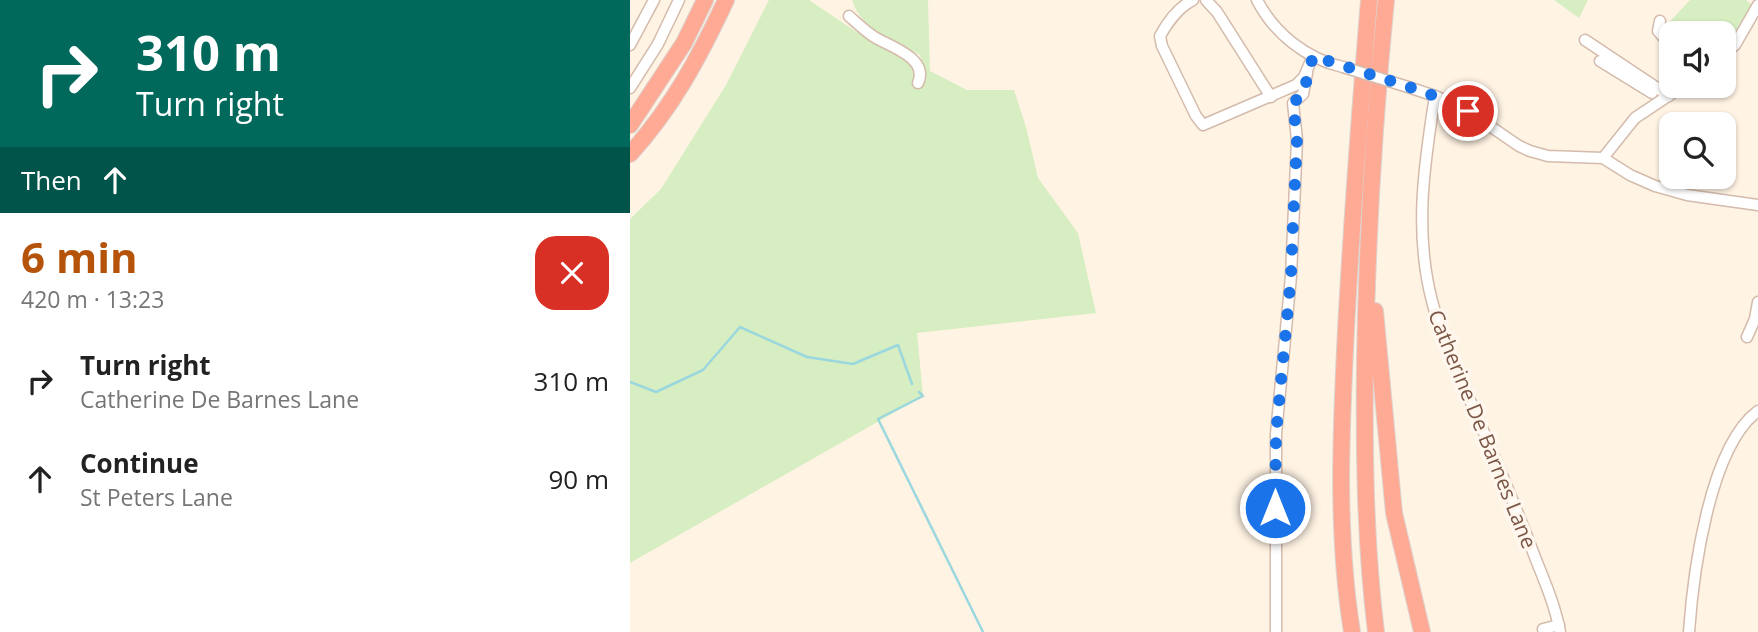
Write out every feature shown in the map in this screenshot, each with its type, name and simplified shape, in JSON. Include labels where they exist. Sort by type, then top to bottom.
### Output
[{"type":"highway","points":[[630,125],[684,43],[705,0]]},
{"type":"highway","points":[[630,154],[682,87],[700,57],[726,0]]},
{"type":"highway","points":[[1352,632],[1343,528],[1343,401],[1356,156],[1369,0]]},
{"type":"highway","points":[[1376,632],[1368,561],[1364,470],[1368,232],[1386,0]]},
{"type":"highway","points":[[1368,232],[1394,513],[1422,632]]},
{"type":"street","points":[[630,45],[654,0]]},
{"type":"street","points":[[630,88],[658,44],[679,0]]},
{"type":"street","points":[[1193,0],[1187,3],[1160,36],[1162,46],[1203,125],[1296,85],[1307,73]]},
{"type":"street","points":[[1206,0],[1217,12],[1271,97]]},
{"type":"street","points":[[1257,0],[1278,30],[1313,56],[1435,96],[1468,111],[1530,151],[1548,156],[1603,158],[1630,176],[1655,186],[1687,195],[1758,205]]},
{"type":"street","points":[[1736,43],[1758,5]]},
{"type":"street","points":[[849,16],[865,31],[914,59],[920,69],[918,83]]},
{"type":"street","points":[[1585,40],[1659,93]]},
{"type":"street","points":[[1276,632],[1276,434],[1291,276],[1297,140],[1293,103],[1303,94],[1313,56]]},
{"type":"street","points":[[1600,61],[1659,94]]},
{"type":"street","name":"Catherine De Barnes Lane","points":[[1435,96],[1421,200],[1422,244],[1431,299],[1448,350],[1512,496],[1552,599],[1560,629]]},
{"type":"street","points":[[1603,158],[1635,118],[1666,98]]},
{"type":"street","points":[[1747,337],[1755,319],[1758,302]]},
{"type":"street","points":[[1689,632],[1704,521],[1731,446],[1751,416],[1758,411]]},
{"type":"street","points":[[1543,629],[1560,629]]},
{"type":"green space","points":[[769,0],[809,0],[858,33],[924,68],[920,55],[871,27],[856,10],[852,0],[928,0],[930,71],[967,90],[1014,90],[1038,178],[1078,233],[1096,313],[917,333],[923,396],[630,563],[630,219],[661,189],[726,85]]},
{"type":"green space","points":[[1554,0],[1588,0],[1579,18]]},
{"type":"green space","points":[[1690,0],[1746,0],[1753,6],[1736,31],[1736,21],[1670,21]]},
{"type":"waterway","points":[[630,382],[656,392],[703,370],[740,327],[807,357],[853,364],[898,345],[912,384]]},
{"type":"waterway","points":[[919,392],[923,396],[878,419],[983,632]]},
{"type":"route","points":[[1275,508],[1276,434],[1291,276],[1297,140],[1293,103],[1303,94],[1313,56],[1425,92],[1468,111]]}]
